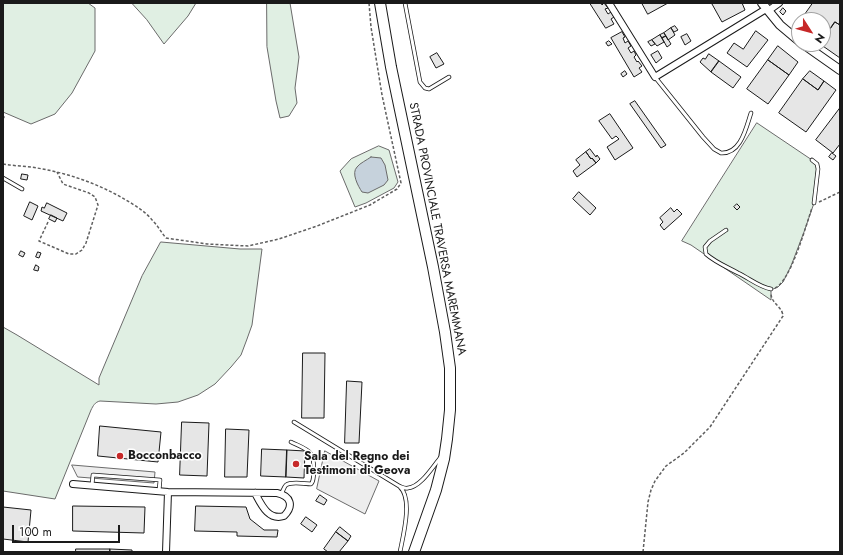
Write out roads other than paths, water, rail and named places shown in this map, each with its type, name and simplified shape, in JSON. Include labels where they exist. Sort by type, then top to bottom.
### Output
[{"type":"main road","name":"STRADA PROVINCIALE TRAVERSA MAREMMANA","points":[[380,3],[433,267],[450,368],[451,398],[446,450],[438,483],[414,552]]},
{"type":"street","points":[[609,3],[655,77],[765,8],[779,3]]},
{"type":"street","points":[[765,8],[783,29],[791,36]]},
{"type":"street","points":[[814,52],[840,70]]},
{"type":"street","points":[[73,484],[168,492],[277,493],[289,500],[290,506],[286,515],[278,518],[267,512],[255,493]]},
{"type":"street","points":[[166,552],[168,492]]},
{"type":"lane","points":[[405,3],[420,82],[425,88],[429,89],[449,77]]},
{"type":"lane","points":[[655,77],[703,137],[714,149],[721,153],[730,152],[739,142],[745,131],[750,113]]},
{"type":"lane","points":[[812,160],[817,164],[818,169],[814,203]]},
{"type":"lane","points":[[3,178],[22,189]]},
{"type":"lane","points":[[726,230],[708,243],[705,247],[706,254],[723,265],[771,290]]},
{"type":"lane","points":[[294,422],[399,486],[405,488],[410,488],[418,484],[446,450]]},
{"type":"lane","points":[[281,494],[288,484],[310,484],[313,481],[313,456],[305,448],[291,442]]},
{"type":"lane","points":[[92,485],[93,474],[160,480],[159,491]]},
{"type":"lane","points":[[399,486],[404,492],[407,503],[400,552]]},
{"type":"place","name":"Bocconbacco","points":[[120,456]]},
{"type":"place","name":"Sala del Regno dei Testimoni di Geova","points":[[296,464]]}]
